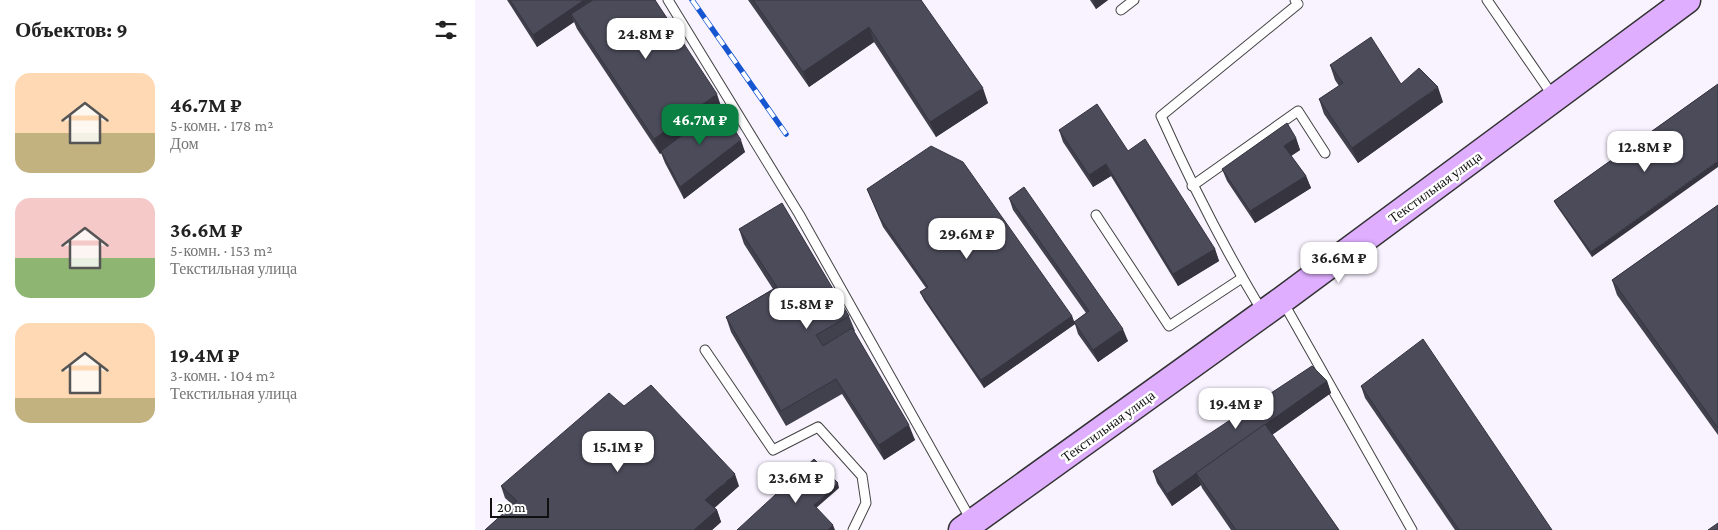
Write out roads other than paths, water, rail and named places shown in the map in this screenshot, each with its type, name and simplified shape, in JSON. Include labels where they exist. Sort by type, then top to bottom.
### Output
[{"type":"main road","name":"Текстильная улица","points":[[968,526],[1273,307],[1687,0]]},
{"type":"lane","points":[[668,0],[799,214],[968,526]]},
{"type":"lane","points":[[1121,10],[1134,0]]},
{"type":"lane","points":[[1295,0],[1298,4],[1161,116],[1192,186],[1242,278],[1273,307],[1412,530]]},
{"type":"lane","points":[[1487,0],[1555,98]]},
{"type":"lane","points":[[1192,186],[1298,111],[1325,153]]},
{"type":"lane","points":[[1096,214],[1169,326],[1242,278]]},
{"type":"lane","points":[[705,350],[773,450],[818,427],[862,476],[866,504],[853,530]]},
{"type":"railway","points":[[692,0],[786,134]]}]
